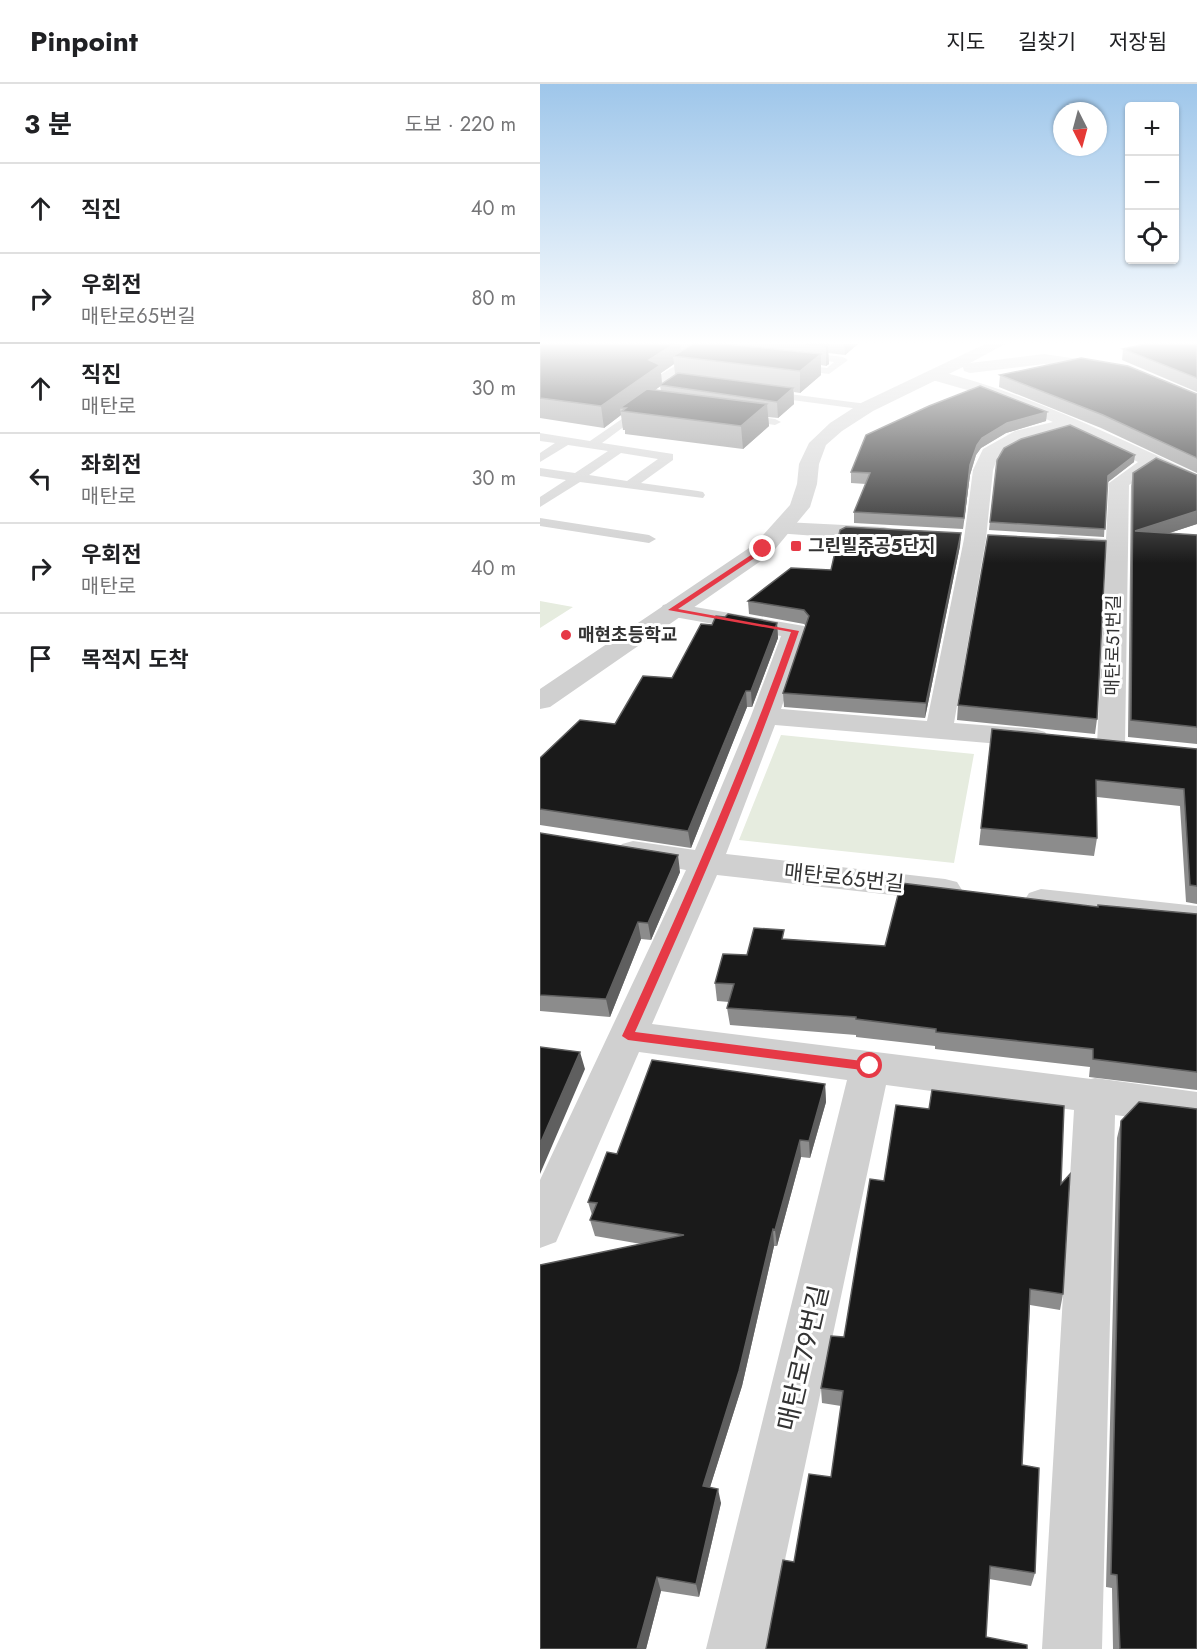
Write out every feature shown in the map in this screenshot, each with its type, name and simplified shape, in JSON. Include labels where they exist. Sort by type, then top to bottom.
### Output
[{"type":"street","points":[[540,701],[763,549],[784,528],[800,507],[807,484],[809,464],[818,443],[851,417]]},
{"type":"street","points":[[1056,417],[1197,482]]},
{"type":"street","points":[[765,716],[939,729],[975,539],[983,470],[990,453],[1022,435],[1071,423]]},
{"type":"street","name":"매탄로51번길","points":[[939,729],[1099,744],[1116,546],[1119,483],[1153,461]]},
{"type":"street","points":[[784,528],[903,535]]},
{"type":"street","points":[[951,537],[999,540]]},
{"type":"street","points":[[1046,542],[1116,546]]},
{"type":"street","points":[[540,1228],[706,863],[765,716],[795,631],[672,610]]},
{"type":"street","name":"매탄로65번길","points":[[599,846],[706,863],[975,893]]},
{"type":"street","points":[[1010,897],[1197,918]]},
{"type":"street","points":[[628,1036],[1095,1094],[1197,1109]]},
{"type":"street","name":"매탄로79번길","points":[[736,1649],[870,1066]]},
{"type":"street","points":[[1072,1649],[1095,1094]]},
{"type":"lane","points":[[592,445],[631,417]]},
{"type":"lane","points":[[737,417],[776,422]]},
{"type":"lane","points":[[540,437],[669,457],[630,485]]},
{"type":"lane","points":[[540,458],[566,441]]},
{"type":"lane","points":[[540,503],[619,449]]},
{"type":"lane","points":[[540,472],[698,495]]},
{"type":"lane","points":[[540,522],[650,539]]},
{"type":"shaded area","points":[[540,601],[573,607],[540,628]]},
{"type":"shaded area","points":[[781,735],[974,754],[954,863],[739,840]]},
{"type":"building","points":[[670,417],[752,417],[741,426]]},
{"type":"building","points":[[905,417],[1029,417],[1007,423],[982,438],[977,445],[970,465],[964,518],[854,512],[870,473],[851,472],[866,435]]},
{"type":"building","points":[[1107,417],[1197,417],[1197,458]]},
{"type":"building","points":[[1070,425],[1135,455],[1108,476],[1105,529],[990,522],[997,460],[1004,448],[1021,439]]},
{"type":"building","points":[[1156,458],[1197,475],[1197,511],[1135,531],[1197,535],[1197,727],[1131,720],[1133,473]]},
{"type":"building","points":[[846,527],[961,533],[926,703],[783,693],[809,616],[804,610],[748,601],[791,568],[831,570],[840,530]]},
{"type":"building","points":[[988,535],[1106,541],[1097,719],[958,705]]},
{"type":"building","points":[[728,614],[777,623],[751,691],[746,691],[740,704],[688,831],[540,809],[540,758],[580,720],[615,724],[643,676],[672,678],[701,624],[712,625],[716,616],[725,617]]},
{"type":"building","points":[[992,729],[1197,749],[1197,886],[1190,885],[1184,789],[1096,780],[1097,838],[981,828]]},
{"type":"building","points":[[540,833],[678,855],[648,923],[638,922],[606,999],[540,995]]},
{"type":"building","points":[[901,883],[1098,907],[1098,905],[1197,914],[1197,1072],[1093,1059],[1093,1049],[936,1032],[936,1029],[856,1019],[856,1017],[727,1008],[734,984],[715,983],[723,954],[747,955],[754,928],[784,930],[782,939],[885,946]]},
{"type":"building","points":[[540,1047],[580,1052],[540,1144]]},
{"type":"building","points":[[652,1060],[825,1084],[809,1141],[800,1140],[775,1230],[773,1229],[739,1371],[703,1486],[718,1489],[696,1584],[657,1577],[637,1649],[540,1649],[540,1265],[684,1235],[590,1220],[597,1203],[588,1202],[607,1152],[617,1154]]},
{"type":"building","points":[[932,1090],[1064,1106],[1061,1184],[1070,1174],[1063,1294],[1030,1289],[1022,1465],[1039,1468],[1035,1573],[990,1566],[986,1637],[1027,1645],[1027,1649],[766,1649],[783,1560],[794,1562],[809,1474],[831,1477],[843,1391],[821,1388],[831,1336],[844,1337],[870,1179],[884,1181],[896,1105],[929,1109]]},
{"type":"building","points":[[1139,1102],[1197,1109],[1197,1649],[1120,1649],[1117,1575],[1111,1574],[1121,1121]]},
{"type":"place","name":"그린빌주공5단지","points":[[796,546]]},
{"type":"place","name":"매현초등학교","points":[[566,635]]},
{"type":"route","points":[[763,549],[672,610],[795,631],[765,716],[706,863],[628,1036],[870,1066]]}]
